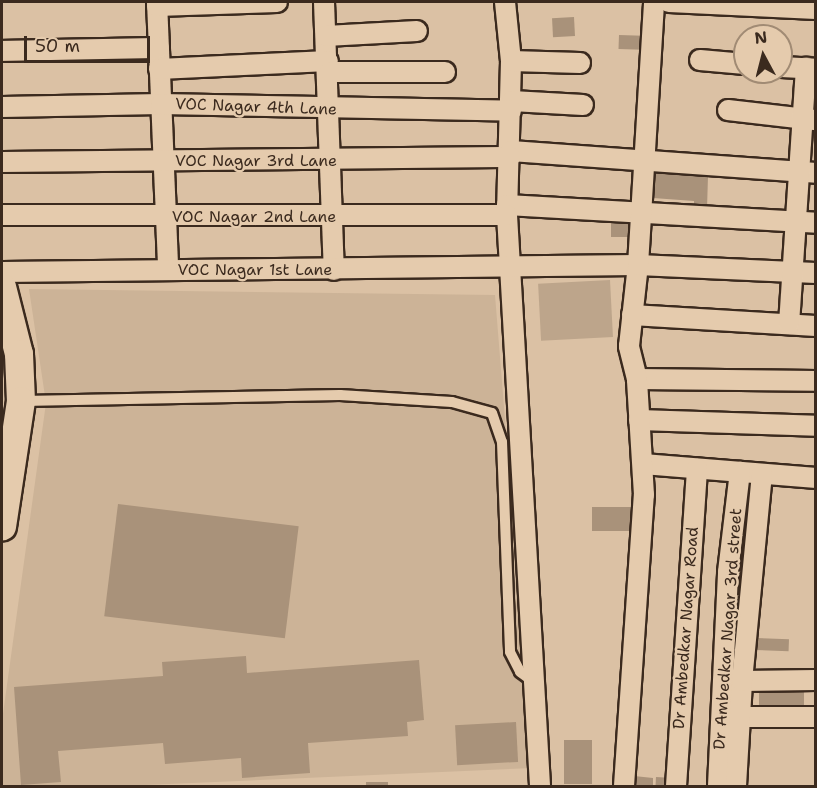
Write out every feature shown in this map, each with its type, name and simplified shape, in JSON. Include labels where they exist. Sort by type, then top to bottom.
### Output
[{"type":"main road","points":[[2,287],[19,354],[11,405],[2,527]]},
{"type":"main road","points":[[2,347],[11,405]]},
{"type":"street","points":[[168,270],[157,4],[277,2]]},
{"type":"street","points":[[324,2],[329,66],[334,270]]},
{"type":"street","points":[[505,2],[511,62],[507,210],[509,268],[536,683],[540,786]]},
{"type":"street","points":[[624,786],[643,464],[637,379],[629,346],[642,211],[654,2]]},
{"type":"street","points":[[669,2],[816,9]]},
{"type":"street","points":[[326,36],[417,31]]},
{"type":"street","points":[[2,51],[159,48]]},
{"type":"street","points":[[700,60],[733,63]]},
{"type":"street","points":[[511,62],[580,63]]},
{"type":"street","points":[[159,69],[329,66],[445,72]]},
{"type":"street","points":[[789,324],[792,272],[806,222],[811,68],[793,67]]},
{"type":"street","name":"VOC Nagar 4th Lane","points":[[2,107],[161,104],[329,110],[583,105]]},
{"type":"street","points":[[728,110],[809,120]]},
{"type":"street","name":"VOC Nagar 3rd Lane","points":[[2,162],[332,162],[510,154],[644,160],[807,173]]},
{"type":"street","name":"VOC Nagar 2nd Lane","points":[[2,215],[166,218],[333,217],[507,210],[642,211],[806,222]]},
{"type":"street","name":"VOC Nagar 1st Lane","points":[[2,272],[638,265],[816,273]]},
{"type":"street","points":[[632,315],[816,326]]},
{"type":"street","points":[[637,379],[816,381]]},
{"type":"street","points":[[639,420],[816,426]]},
{"type":"street","points":[[643,464],[816,478]]},
{"type":"street","name":"Dr Ambedkar Nagar Road","points":[[676,786],[697,469]]},
{"type":"street","name":"Dr Ambedkar Nagar 3rd street","points":[[718,786],[728,584],[740,472]]},
{"type":"street","points":[[736,786],[742,681],[762,474]]},
{"type":"street","points":[[742,681],[816,680]]},
{"type":"street","points":[[740,717],[816,717]]},
{"type":"lane","points":[[11,405],[340,395],[452,402],[492,413],[502,442],[510,652],[520,672],[536,683]]},
{"type":"shaded area","points":[[610,280],[613,337],[541,341],[538,284]]},
{"type":"shaded area","points":[[29,289],[495,295],[533,768],[122,786],[2,786],[2,721],[46,403]]},
{"type":"building","points":[[574,17],[575,36],[553,37],[552,18]]},
{"type":"building","points":[[619,35],[643,36],[642,50],[619,49]]},
{"type":"building","points":[[654,173],[708,176],[707,209],[694,208],[694,201],[653,198]]},
{"type":"building","points":[[611,217],[631,217],[631,237],[611,237]]},
{"type":"building","points":[[118,504],[299,526],[285,638],[104,616]]},
{"type":"building","points":[[592,507],[631,507],[631,531],[592,531]]},
{"type":"building","points":[[755,638],[789,639],[789,651],[755,650]]},
{"type":"building","points":[[246,656],[247,673],[419,660],[424,720],[407,722],[408,736],[308,743],[310,773],[242,778],[241,758],[165,764],[163,743],[58,751],[61,782],[21,785],[14,687],[163,676],[162,662]]},
{"type":"building","points":[[759,689],[804,689],[804,710],[759,710]]},
{"type":"building","points":[[516,722],[518,762],[457,765],[455,725]]},
{"type":"building","points":[[564,740],[592,740],[592,784],[564,784]]},
{"type":"building","points":[[634,776],[653,778],[653,786],[633,786]]},
{"type":"building","points":[[656,777],[673,778],[673,786],[656,786]]},
{"type":"building","points":[[366,782],[388,782],[388,786],[366,786]]}]
